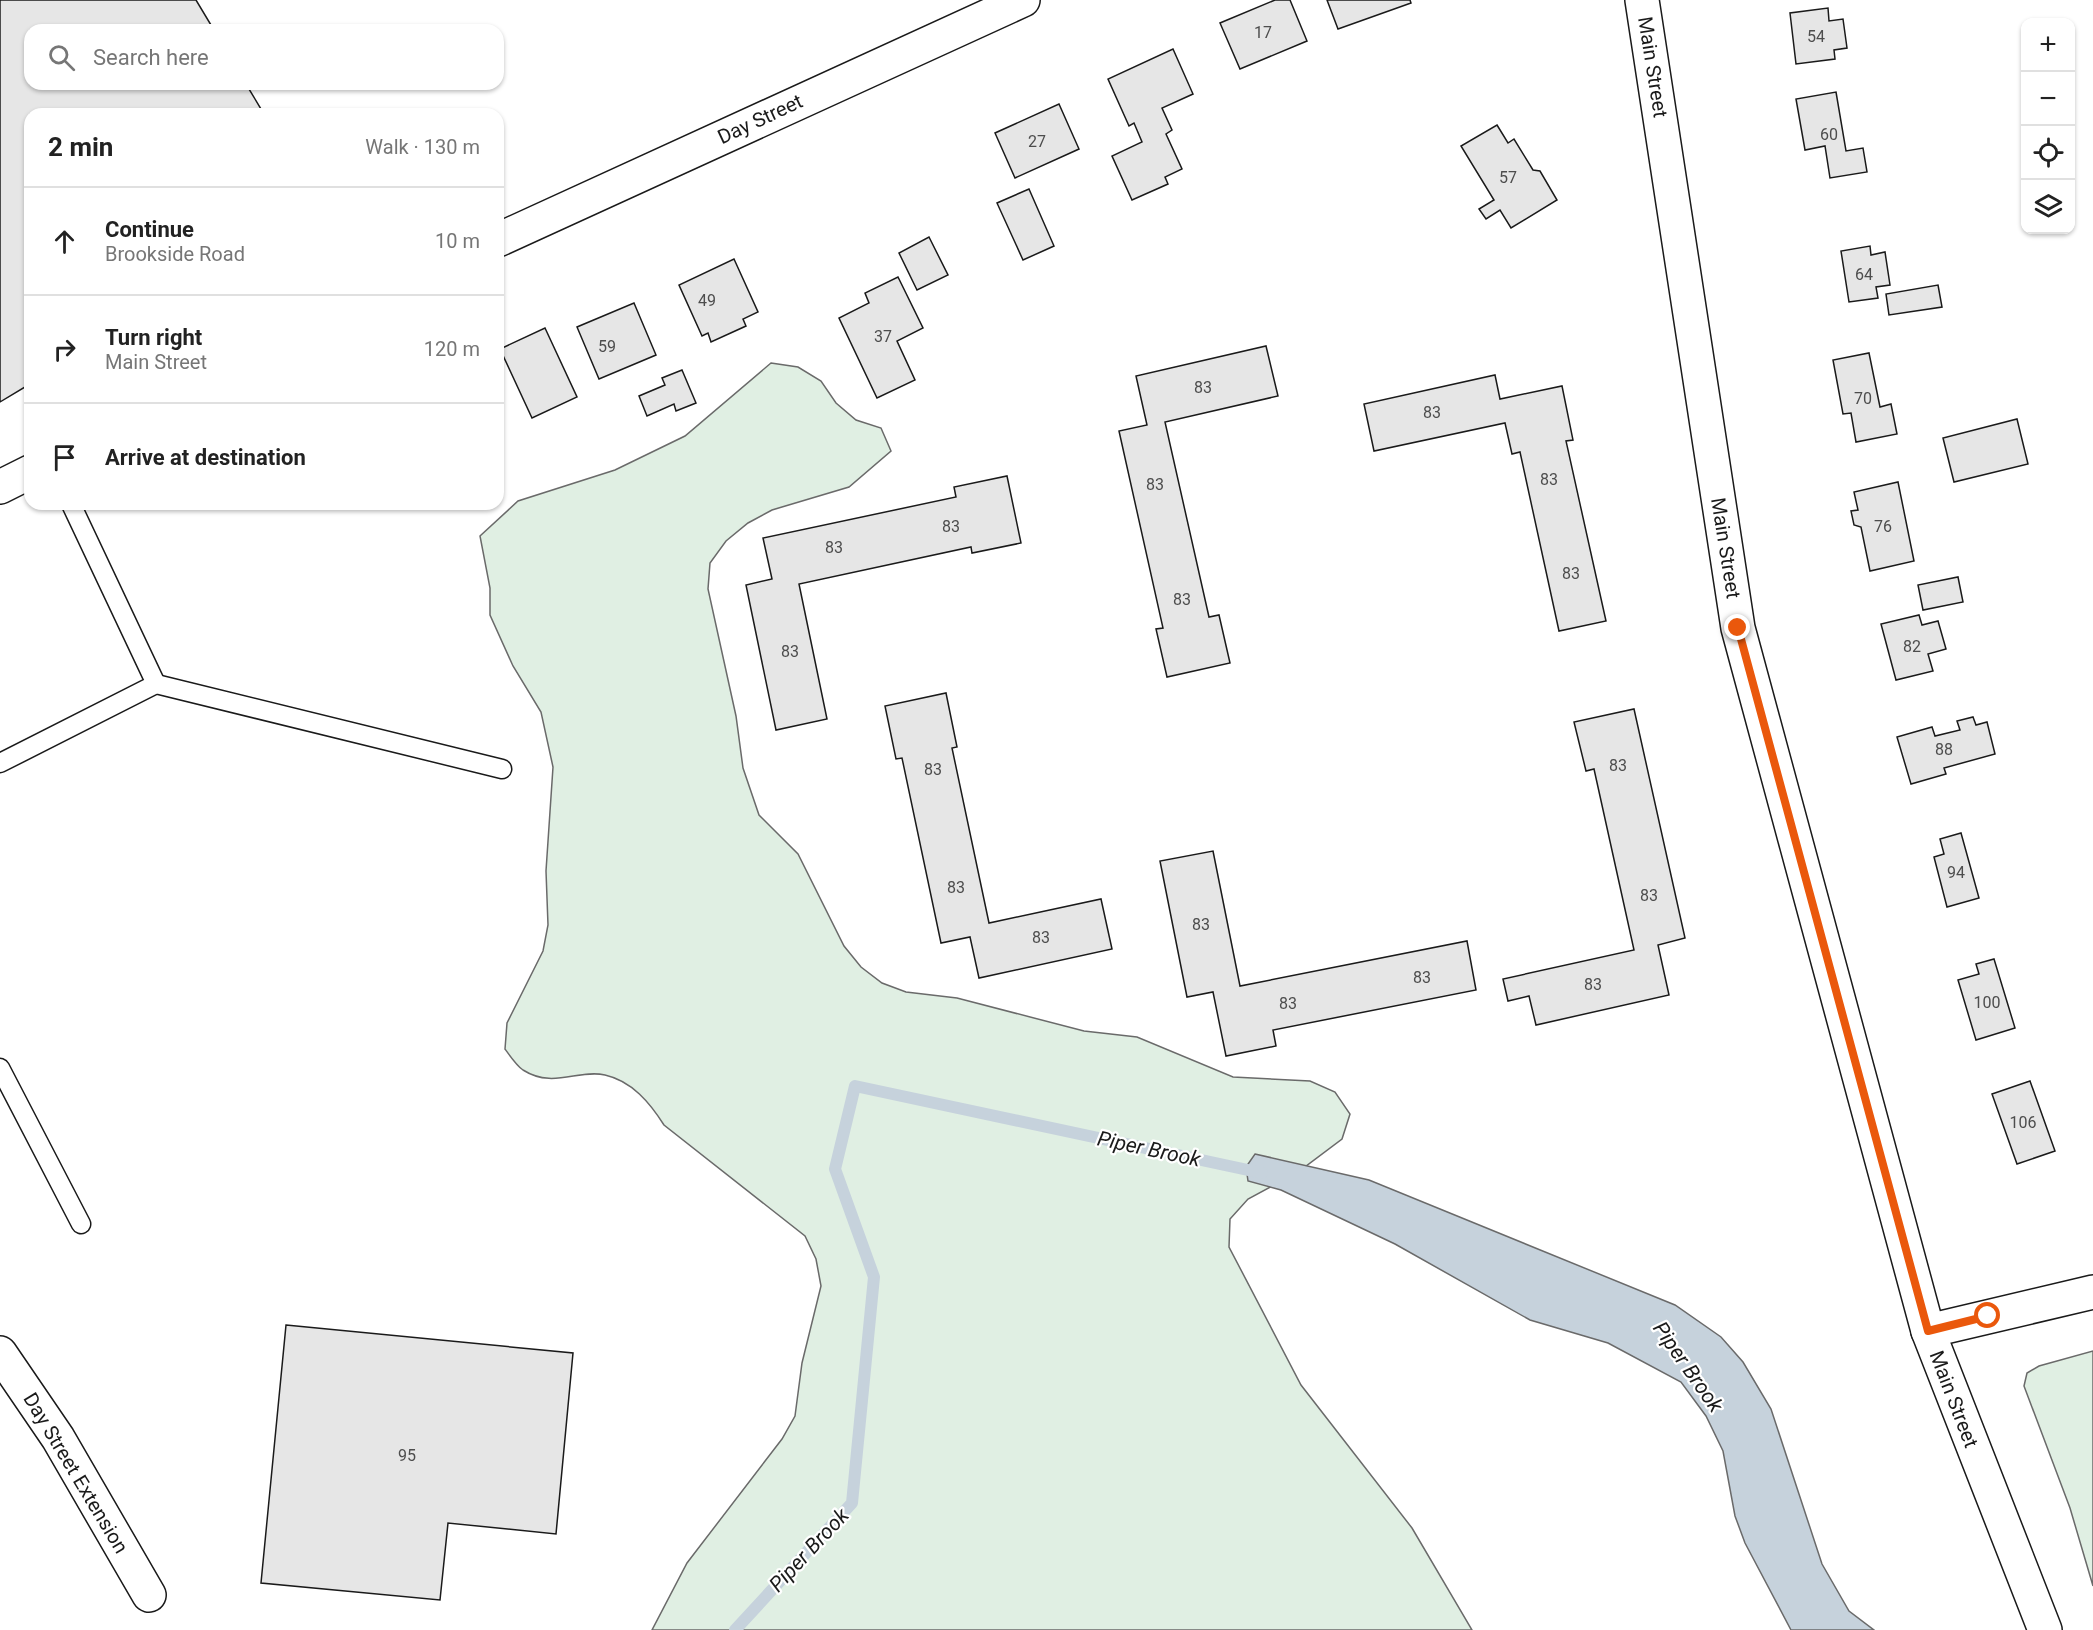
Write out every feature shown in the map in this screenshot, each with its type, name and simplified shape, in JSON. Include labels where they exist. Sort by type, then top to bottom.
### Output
[{"type":"street","name":"Day Street","points":[[504,237],[1023,0]]},
{"type":"street","name":"Main Street","points":[[1642,0],[1738,628],[1928,1331],[2042,1623]]},
{"type":"street","points":[[0,487],[24,475]]},
{"type":"street","points":[[1928,1331],[2093,1292]]},
{"type":"street","name":"Day Street Extension","points":[[0,1353],[58,1438],[149,1595]]},
{"type":"lane","points":[[74,510],[156,684]]},
{"type":"lane","points":[[0,763],[156,684],[502,769]]},
{"type":"lane","points":[[0,1068],[81,1224]]},
{"type":"green space","points":[[771,363],[798,367],[821,381],[836,403],[856,420],[881,428],[891,451],[849,487],[772,510],[748,523],[726,541],[710,563],[708,589],[736,716],[743,768],[759,815],[798,854],[844,946],[861,967],[882,983],[906,992],[957,998],[1084,1031],[1137,1037],[1233,1077],[1310,1081],[1335,1092],[1350,1114],[1342,1139],[1298,1172],[1248,1199],[1230,1219],[1229,1247],[1301,1385],[1412,1528],[1472,1630],[652,1630],[687,1563],[782,1439],[795,1416],[802,1363],[821,1286],[816,1259],[805,1236],[664,1125],[646,1101],[624,1082],[595,1074],[555,1078],[534,1075],[523,1070],[505,1049],[507,1023],[543,951],[548,925],[546,871],[553,767],[541,712],[513,666],[490,615],[490,588],[480,536],[518,501],[615,470],[685,436]]},
{"type":"green space","points":[[2093,1351],[2093,1586],[2070,1508],[2024,1386],[2027,1373],[2039,1366]]},
{"type":"water","points":[[1255,1154],[1369,1180],[1675,1305],[1721,1337],[1743,1362],[1771,1409],[1822,1564],[1849,1611],[1874,1630],[1791,1630],[1745,1543],[1735,1516],[1723,1451],[1706,1416],[1681,1382],[1608,1343],[1530,1320],[1395,1244],[1281,1190],[1248,1181],[1246,1167]]},
{"type":"building","points":[[0,0],[196,0],[210,24],[24,24],[24,90],[250,90],[260,108],[24,108],[24,388],[0,402]]},
{"type":"building","points":[[1275,0],[1290,0],[1307,41],[1240,69],[1220,23]]},
{"type":"building","points":[[1327,0],[1410,0],[1411,3],[1338,29]]},
{"type":"building","points":[[1828,8],[1829,21],[1843,19],[1847,48],[1834,50],[1835,59],[1796,64],[1790,13]]},
{"type":"building","points":[[1173,49],[1193,94],[1162,108],[1172,130],[1166,134],[1182,169],[1165,177],[1168,184],[1132,200],[1112,156],[1142,142],[1134,123],[1129,126],[1108,79]]},
{"type":"building","points":[[1836,92],[1846,151],[1863,148],[1867,172],[1830,178],[1825,146],[1805,150],[1796,99]]},
{"type":"building","points":[[1059,104],[1079,149],[1015,178],[995,133]]},
{"type":"building","points":[[1497,125],[1508,143],[1514,139],[1533,170],[1540,171],[1557,200],[1511,228],[1500,210],[1486,219],[1479,209],[1494,200],[1461,146]]},
{"type":"building","points":[[1029,189],[1054,246],[1023,260],[997,203]]},
{"type":"building","points":[[929,237],[948,275],[917,290],[899,253]]},
{"type":"building","points":[[1870,246],[1871,255],[1885,252],[1890,285],[1876,287],[1878,298],[1849,302],[1841,251]]},
{"type":"building","points":[[734,259],[758,312],[743,319],[746,326],[711,342],[708,333],[702,336],[679,285]]},
{"type":"building","points":[[898,277],[923,328],[897,341],[915,380],[877,398],[839,318],[869,303],[865,293]]},
{"type":"building","points":[[1938,285],[1942,307],[1889,315],[1886,294]]},
{"type":"building","points":[[634,303],[656,355],[599,379],[577,327]]},
{"type":"building","points":[[545,328],[577,397],[532,418],[504,358],[504,347]]},
{"type":"building","points":[[1266,346],[1278,396],[1165,422],[1209,617],[1219,615],[1230,663],[1167,677],[1156,629],[1163,628],[1119,431],[1147,425],[1136,376]]},
{"type":"building","points":[[1869,353],[1880,407],[1891,404],[1897,434],[1856,442],[1851,413],[1843,414],[1833,360]]},
{"type":"building","points":[[682,370],[696,403],[676,411],[674,404],[647,416],[639,396],[665,385],[662,378]]},
{"type":"building","points":[[1495,375],[1500,399],[1562,386],[1573,440],[1566,441],[1606,621],[1559,631],[1520,452],[1512,454],[1505,423],[1374,451],[1364,404]]},
{"type":"building","points":[[2017,419],[2028,464],[1954,482],[1943,438]]},
{"type":"building","points":[[1007,476],[1021,543],[972,553],[971,547],[799,584],[827,719],[776,730],[746,585],[772,579],[763,538],[956,497],[954,487]]},
{"type":"building","points":[[1898,482],[1914,561],[1870,571],[1861,527],[1854,525],[1851,511],[1858,510],[1854,492]]},
{"type":"building","points":[[1958,577],[1963,602],[1923,610],[1918,585]]},
{"type":"building","points":[[1919,615],[1922,625],[1938,621],[1946,649],[1928,654],[1933,671],[1896,680],[1881,624]]},
{"type":"building","points":[[946,693],[957,747],[952,748],[989,923],[1101,899],[1112,949],[979,978],[970,937],[941,943],[902,758],[896,759],[885,706]]},
{"type":"building","points":[[1634,709],[1685,938],[1658,945],[1669,995],[1536,1025],[1529,996],[1508,1001],[1503,979],[1634,950],[1594,769],[1586,771],[1574,722]]},
{"type":"building","points":[[1973,717],[1976,725],[1987,722],[1995,754],[1944,768],[1946,774],[1911,784],[1897,737],[1932,727],[1935,736],[1960,730],[1957,721]]},
{"type":"building","points":[[1961,833],[1979,898],[1947,907],[1934,857],[1944,854],[1940,839]]},
{"type":"building","points":[[1213,851],[1240,986],[1467,941],[1476,990],[1273,1030],[1276,1046],[1226,1056],[1213,992],[1187,997],[1160,861]]},
{"type":"building","points":[[1994,959],[2015,1028],[1976,1040],[1958,980],[1979,974],[1976,964]]},
{"type":"building","points":[[2030,1081],[2055,1151],[2017,1164],[1992,1094]]},
{"type":"building","points":[[286,1325],[573,1353],[556,1534],[448,1523],[440,1600],[261,1583]]},
{"type":"waterway","name":"Piper Brook","points":[[735,1630],[852,1503],[874,1277],[835,1169],[855,1086],[1262,1173]]},
{"type":"route","points":[[1738,628],[1928,1331],[1988,1316]]}]
